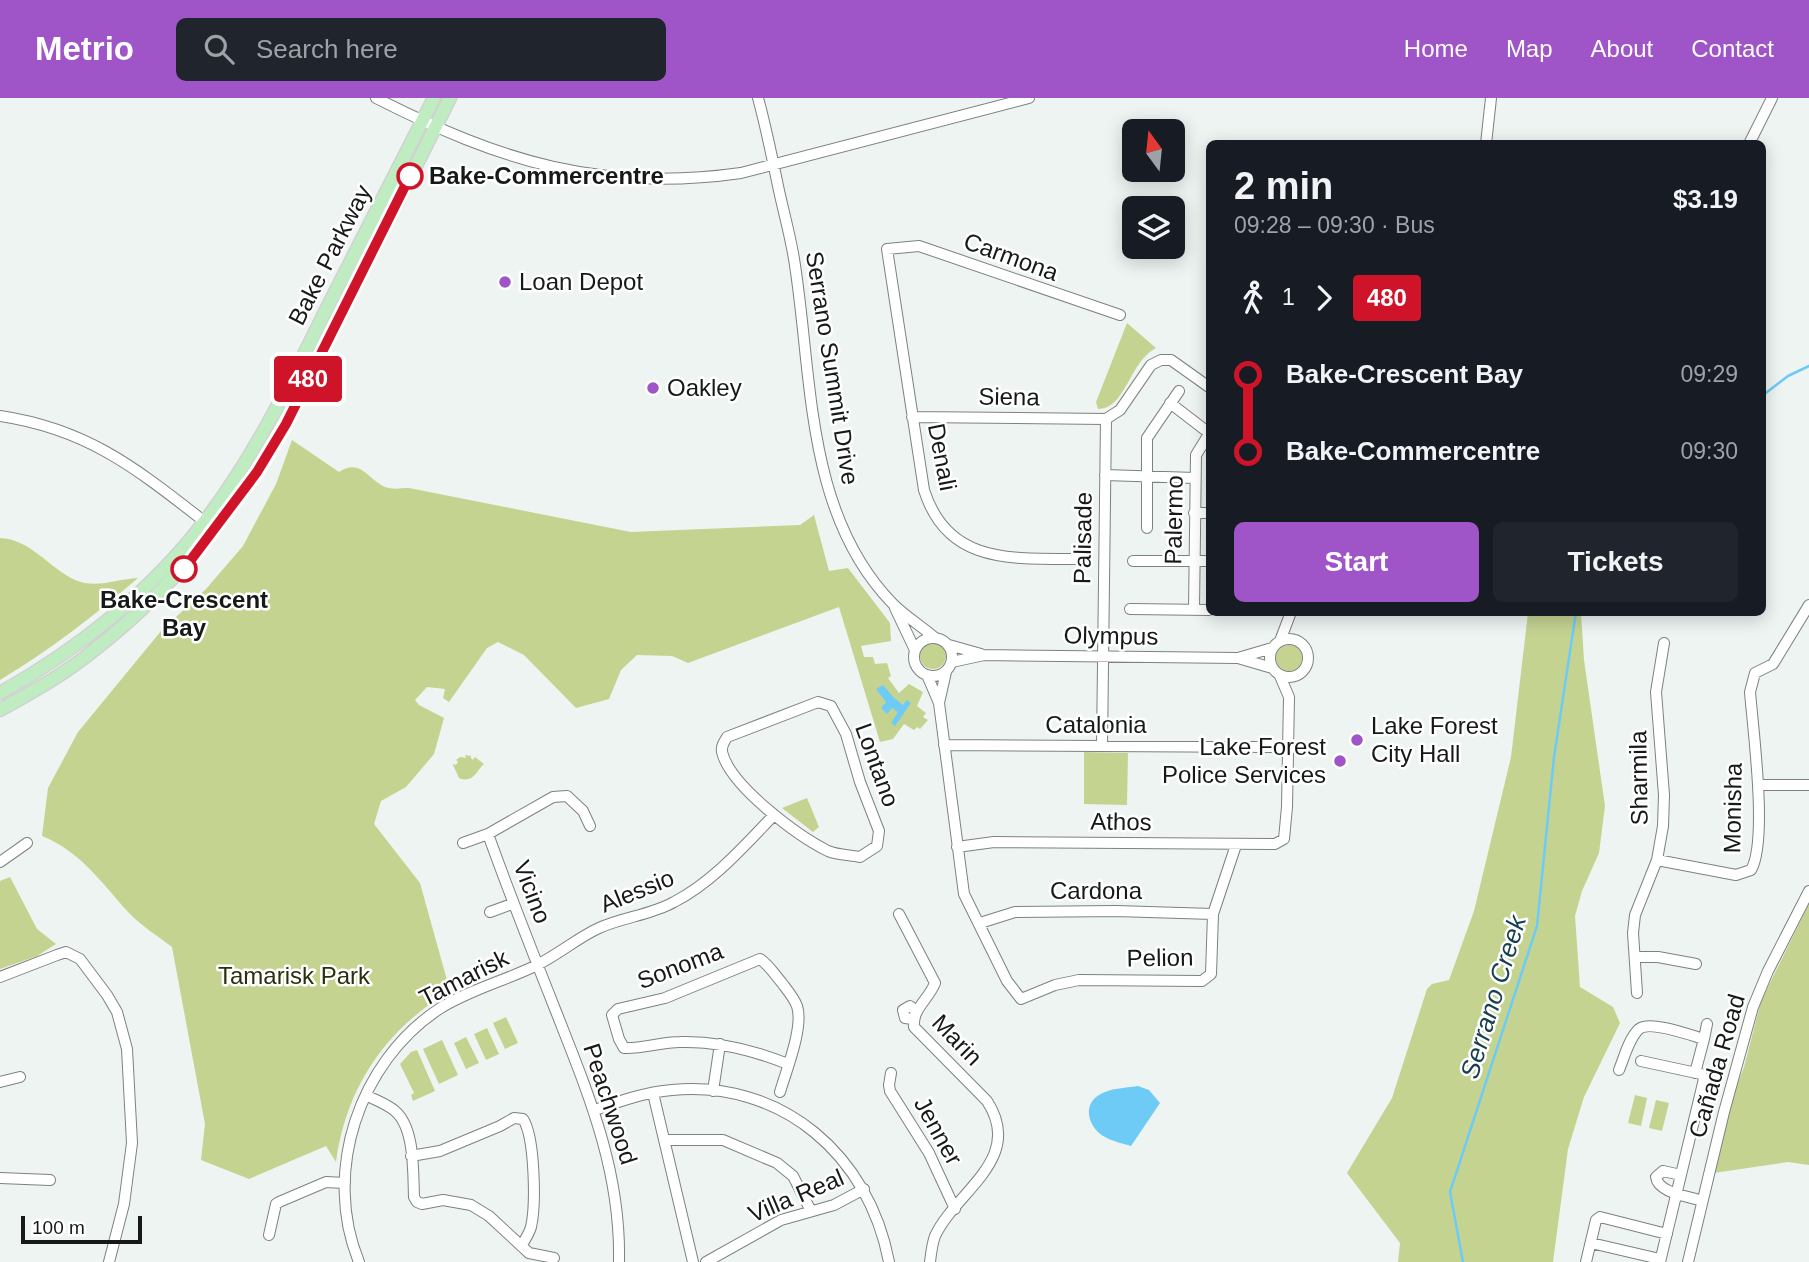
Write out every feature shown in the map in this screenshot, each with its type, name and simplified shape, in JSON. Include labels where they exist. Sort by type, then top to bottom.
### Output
[{"type":"main road","name":"Bake Parkway","points":[[0,694],[41,670],[99,628],[155,578],[205,522],[256,447],[433,98]]},
{"type":"main road","name":"Bake Parkway","points":[[0,710],[70,667],[134,617],[182,570],[257,472],[286,424],[450,98]]},
{"type":"main road","points":[[134,617],[142,600],[197,542],[206,527],[205,522]]},
{"type":"street","points":[[376,98],[421,121],[516,159],[610,178],[657,180],[705,178],[774,165],[1029,98]]},
{"type":"street","name":"Serrano Summit Drive","points":[[758,98],[794,258],[805,361],[823,470],[835,512],[853,550],[893,604],[915,650],[915,663],[927,674],[939,703],[964,894],[1007,981],[1021,999]]},
{"type":"street","points":[[1486,140],[1491,98]]},
{"type":"street","points":[[1751,140],[1772,98]]},
{"type":"street","name":"Carmona","points":[[887,249],[919,246],[1014,281],[1120,315]]},
{"type":"street","name":"Denali","points":[[887,249],[912,417],[928,501],[939,521],[952,536],[974,550],[992,555],[1010,559],[1079,559]]},
{"type":"street","points":[[1106,419],[1120,410],[1151,365],[1161,360],[1171,360],[1206,385]]},
{"type":"street","points":[[1147,528],[1147,438],[1179,391]]},
{"type":"street","points":[[1170,404],[1206,432]]},
{"type":"street","points":[[0,416],[57,429],[102,448],[123,460],[205,522]]},
{"type":"street","name":"Siena","points":[[912,417],[1106,419]]},
{"type":"street","name":"Palisade","points":[[1101,746],[1106,419]]},
{"type":"street","name":"Palermo","points":[[1194,610],[1196,455],[1206,439]]},
{"type":"street","points":[[1105,475],[1195,478]]},
{"type":"street","points":[[1194,513],[1206,513]]},
{"type":"street","points":[[1133,561],[1206,561]]},
{"type":"street","name":"Serrano Summit Drive","points":[[893,604],[934,637],[949,645]]},
{"type":"street","name":"Monisha","points":[[1657,860],[1736,875],[1751,870],[1755,863],[1759,821],[1750,692],[1755,673],[1773,664],[1809,605]]},
{"type":"street","points":[[1130,609],[1206,610]]},
{"type":"street","points":[[1289,697],[1270,659],[1290,616]]},
{"type":"street","points":[[1291,616],[1299,642]]},
{"type":"street","points":[[915,650],[923,640],[934,637]]},
{"type":"street","points":[[1276,645],[1293,639],[1306,649],[1308,658],[1307,665],[1289,697],[1289,747]]},
{"type":"street","name":"Sharmila","points":[[1637,993],[1633,933],[1635,915],[1657,860],[1663,826],[1664,795],[1656,692],[1664,643]]},
{"type":"street","points":[[949,645],[952,662]]},
{"type":"street","name":"Olympus","points":[[949,645],[984,655]]},
{"type":"street","name":"Olympus","points":[[1238,658],[1276,645]]},
{"type":"street","name":"Olympus","points":[[952,662],[984,655],[1238,658],[1276,672]]},
{"type":"street","name":"Serrano Summit Drive","points":[[939,703],[946,671],[952,662]]},
{"type":"street","points":[[927,674],[935,676],[946,671]]},
{"type":"street","points":[[1276,672],[1286,678],[1299,675]]},
{"type":"street","name":"Lontano","points":[[818,702],[831,706],[846,734],[860,782],[879,831],[877,846],[860,857],[830,852],[774,815],[736,777],[722,753],[722,745],[727,737],[818,702]]},
{"type":"street","name":"Catalonia","points":[[944,745],[1289,747]]},
{"type":"street","name":"Athos","points":[[957,847],[994,842],[1275,844],[1284,839],[1289,747]]},
{"type":"street","points":[[1758,785],[1809,785]]},
{"type":"street","points":[[463,844],[488,834],[553,797],[567,796],[583,811],[590,826]]},
{"type":"street","name":"Alessio","points":[[537,965],[600,928],[676,902],[703,883],[774,815]]},
{"type":"street","name":"Vicino","points":[[488,834],[537,965]]},
{"type":"street","points":[[0,862],[27,843]]},
{"type":"street","name":"Pelion","points":[[1021,999],[1055,985],[1079,980],[1202,981],[1211,974],[1213,914],[1236,845]]},
{"type":"street","name":"Cañada Road","points":[[1688,1262],[1724,1112],[1753,1007],[1768,971],[1809,891]]},
{"type":"street","points":[[490,912],[512,904]]},
{"type":"street","name":"Cardona","points":[[980,923],[1016,912],[1213,914]]},
{"type":"street","name":"Marin","points":[[900,914],[935,983],[915,1015],[916,1030],[987,1101],[995,1119],[997,1138],[993,1159],[955,1209]]},
{"type":"street","points":[[0,977],[66,952],[80,959],[117,1012],[127,1049],[132,1143],[124,1204],[109,1262]]},
{"type":"street","points":[[1635,957],[1658,957],[1696,964]]},
{"type":"street","name":"Sonoma","points":[[720,1044],[680,1042],[624,1048],[612,1019],[615,1011],[665,998],[760,960],[794,998],[797,1007],[799,1021],[788,1064]]},
{"type":"street","name":"Tamarisk","points":[[359,1262],[349,1227],[345,1183],[351,1136],[366,1095],[392,1051],[428,1017],[464,995],[537,965]]},
{"type":"street","name":"Peachwood","points":[[537,965],[595,1110],[614,1188],[619,1262]]},
{"type":"street","points":[[1696,1073],[1707,1024]]},
{"type":"street","points":[[1619,1070],[1636,1032],[1643,1027],[1653,1026],[1704,1039]]},
{"type":"street","points":[[713,1091],[720,1044],[742,1048],[788,1064],[780,1092]]},
{"type":"street","points":[[1591,1243],[1660,1261],[1704,1079],[1701,1074],[1641,1061]]},
{"type":"street","name":"Jenner","points":[[891,1073],[890,1091],[929,1153],[955,1209]]},
{"type":"street","points":[[0,1082],[20,1077]]},
{"type":"street","points":[[595,1110],[653,1093],[684,1089],[713,1091],[751,1099],[795,1119],[836,1152],[864,1189],[876,1214],[889,1262]]},
{"type":"street","points":[[653,1093],[693,1262]]},
{"type":"street","points":[[366,1095],[396,1111],[402,1119],[408,1132],[414,1197],[417,1202],[422,1204],[443,1200],[471,1205],[489,1216],[520,1246],[534,1255],[554,1258]]},
{"type":"street","points":[[411,1156],[440,1151],[514,1118],[526,1122],[534,1185],[531,1226],[527,1239],[520,1246]]},
{"type":"street","points":[[665,1140],[723,1140],[777,1163],[793,1177],[811,1211]]},
{"type":"street","points":[[1681,1175],[1663,1171],[1656,1177],[1660,1187],[1702,1201]]},
{"type":"street","points":[[0,1178],[50,1180]]},
{"type":"street","points":[[269,1235],[276,1204],[326,1182],[345,1183]]},
{"type":"street","name":"Villa Real","points":[[706,1262],[781,1220],[834,1205],[864,1189]]},
{"type":"street","points":[[930,1262],[936,1233],[955,1209]]},
{"type":"street","points":[[1586,1262],[1596,1220],[1600,1217],[1667,1234]]},
{"type":"green space","points":[[1127,323],[1156,348],[1139,363],[1115,401],[1098,409],[1096,402]]},
{"type":"green space","name":"Tamarisk Park","points":[[292,440],[339,472],[347,468],[358,468],[388,488],[409,488],[631,532],[800,525],[814,515],[829,571],[848,568],[890,623],[891,641],[861,646],[864,657],[873,657],[875,664],[887,663],[891,676],[888,678],[899,693],[909,684],[923,692],[917,706],[926,713],[923,717],[928,720],[920,729],[917,727],[914,730],[904,724],[893,739],[880,742],[839,607],[688,663],[672,656],[637,655],[621,670],[609,699],[576,708],[524,655],[498,642],[487,648],[449,702],[443,698],[445,689],[427,687],[415,700],[419,705],[444,718],[434,754],[406,787],[381,801],[374,824],[420,883],[450,991],[407,1023],[388,1042],[373,1063],[349,1109],[336,1162],[326,1146],[249,1179],[201,1160],[205,1124],[172,947],[133,917],[79,859],[56,842],[42,836],[48,788],[78,732],[161,631],[206,589],[243,546],[276,484]]},
{"type":"green space","points":[[0,538],[21,543],[65,575],[83,583],[99,584],[138,578],[71,632],[0,680]]},
{"type":"green space","points":[[1528,616],[1581,616],[1584,660],[1605,806],[1599,853],[1582,891],[1575,916],[1580,987],[1613,1007],[1620,1023],[1584,1097],[1568,1149],[1553,1262],[1398,1262],[1400,1243],[1347,1173],[1392,1098],[1427,989],[1432,984],[1449,980],[1474,911],[1511,757]]},
{"type":"green space","points":[[933,643],[942,647],[946,656],[942,665],[933,669],[924,665],[920,656],[924,647]]},
{"type":"green space","points":[[1289,645],[1298,649],[1302,658],[1298,667],[1289,671],[1280,667],[1276,658],[1280,649]]},
{"type":"green space","points":[[1084,752],[1128,753],[1127,805],[1084,804]]},
{"type":"green space","points":[[465,755],[471,756],[473,760],[475,757],[484,764],[468,779],[459,778],[453,765],[456,765],[456,760],[460,757],[466,758]]},
{"type":"green space","points":[[807,798],[819,827],[813,832],[782,808]]},
{"type":"green space","points":[[10,877],[37,929],[56,944],[37,956],[0,969],[0,881]]},
{"type":"green space","points":[[1809,904],[1809,1165],[1788,1162],[1714,1173],[1730,1103],[1744,1067],[1761,1001]]},
{"type":"green space","points":[[506,1017],[518,1043],[505,1049],[493,1023]]},
{"type":"green space","points":[[487,1028],[499,1054],[486,1060],[474,1034]]},
{"type":"green space","points":[[466,1037],[479,1063],[466,1069],[454,1043]]},
{"type":"green space","points":[[442,1040],[458,1075],[439,1084],[423,1049]]},
{"type":"green space","points":[[417,1050],[435,1091],[413,1101],[411,1095],[414,1093],[400,1064],[411,1052]]},
{"type":"green space","points":[[1635,1095],[1647,1098],[1641,1126],[1628,1123]]},
{"type":"green space","points":[[1656,1100],[1669,1103],[1662,1131],[1649,1128]]},
{"type":"water","points":[[883,685],[903,705],[907,700],[911,703],[895,726],[891,723],[898,712],[892,708],[887,714],[881,708],[886,702],[876,689]]},
{"type":"water","points":[[1138,1086],[1149,1090],[1160,1103],[1131,1146],[1099,1133],[1092,1124],[1089,1113],[1094,1099],[1108,1091]]},
{"type":"waterway","name":"Serrano Creek","points":[[1766,393],[1788,376],[1809,366]]},
{"type":"waterway","name":"Serrano Creek","points":[[1463,1262],[1450,1192],[1537,926],[1554,757],[1575,616]]},
{"type":"bus line","name":"480","points":[[184,569],[257,472],[286,424],[410,176]]},
{"type":"place","name":"Bake-Commercentre","points":[[410,176]]},
{"type":"place","name":"Loan Depot","points":[[505,282]]},
{"type":"place","name":"Oakley","points":[[653,388]]},
{"type":"place","name":"Bake-Crescent Bay","points":[[184,569]]},
{"type":"place","name":"Lake Forest City Hall","points":[[1357,740]]},
{"type":"place","name":"Lake Forest Police Services","points":[[1340,761]]}]
